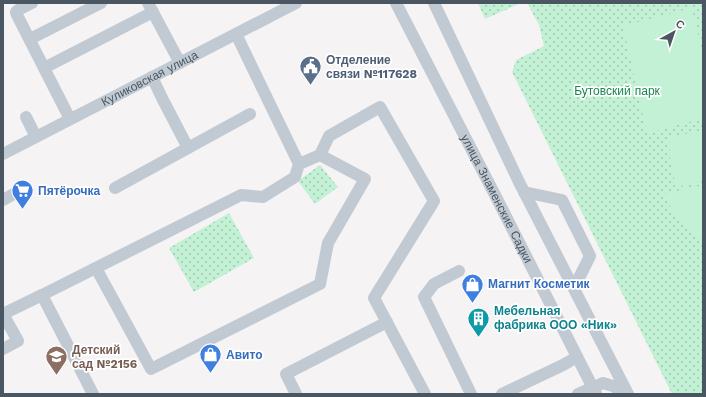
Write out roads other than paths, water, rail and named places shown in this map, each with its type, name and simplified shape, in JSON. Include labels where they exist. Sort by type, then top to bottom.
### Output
[{"type":"street","points":[[32,3],[16,12],[70,119]]},
{"type":"street","points":[[30,39],[101,3]]},
{"type":"street","name":"Куликовская улица","points":[[3,154],[296,3]]},
{"type":"street","name":"улица Знаменские Садки","points":[[396,3],[492,188],[594,390]]},
{"type":"street","points":[[434,3],[524,192],[628,394]]},
{"type":"street","points":[[44,68],[151,7],[180,62]]},
{"type":"street","points":[[3,349],[18,341],[3,314],[241,195],[263,197],[296,177],[299,164],[236,34]]},
{"type":"street","points":[[152,77],[188,148]]},
{"type":"street","points":[[299,164],[320,154],[328,136],[380,107],[434,201],[374,298],[424,394]]},
{"type":"street","points":[[114,188],[250,114]]},
{"type":"street","points":[[26,117],[36,137]]},
{"type":"street","points":[[96,268],[151,369],[313,288],[320,284],[328,243],[365,179],[320,154]]},
{"type":"street","points":[[3,200],[19,191]]},
{"type":"street","points":[[524,192],[562,200],[590,256],[574,288]]},
{"type":"street","points":[[459,271],[434,284],[424,297],[471,394]]},
{"type":"street","points":[[42,295],[93,394]]},
{"type":"street","points":[[296,394],[286,374],[387,322]]},
{"type":"street","points":[[502,394],[577,357]]},
{"type":"street","points":[[578,394],[594,390],[603,383],[613,386],[624,394]]},
{"type":"place","name":"Отделение связи №117628","points":[[311,86]]},
{"type":"place","name":"Пятёрочка","points":[[23,210]]},
{"type":"place","name":"Магнит Косметик","points":[[472,304]]},
{"type":"place","name":"Мебельная фабрика ООО «Ник»","points":[[479,338]]},
{"type":"place","name":"Авито","points":[[211,374]]},
{"type":"place","name":"Детский сад №2156","points":[[56,376]]},
{"type":"park label","name":"Бутовский парк","points":[[617,91]]}]
